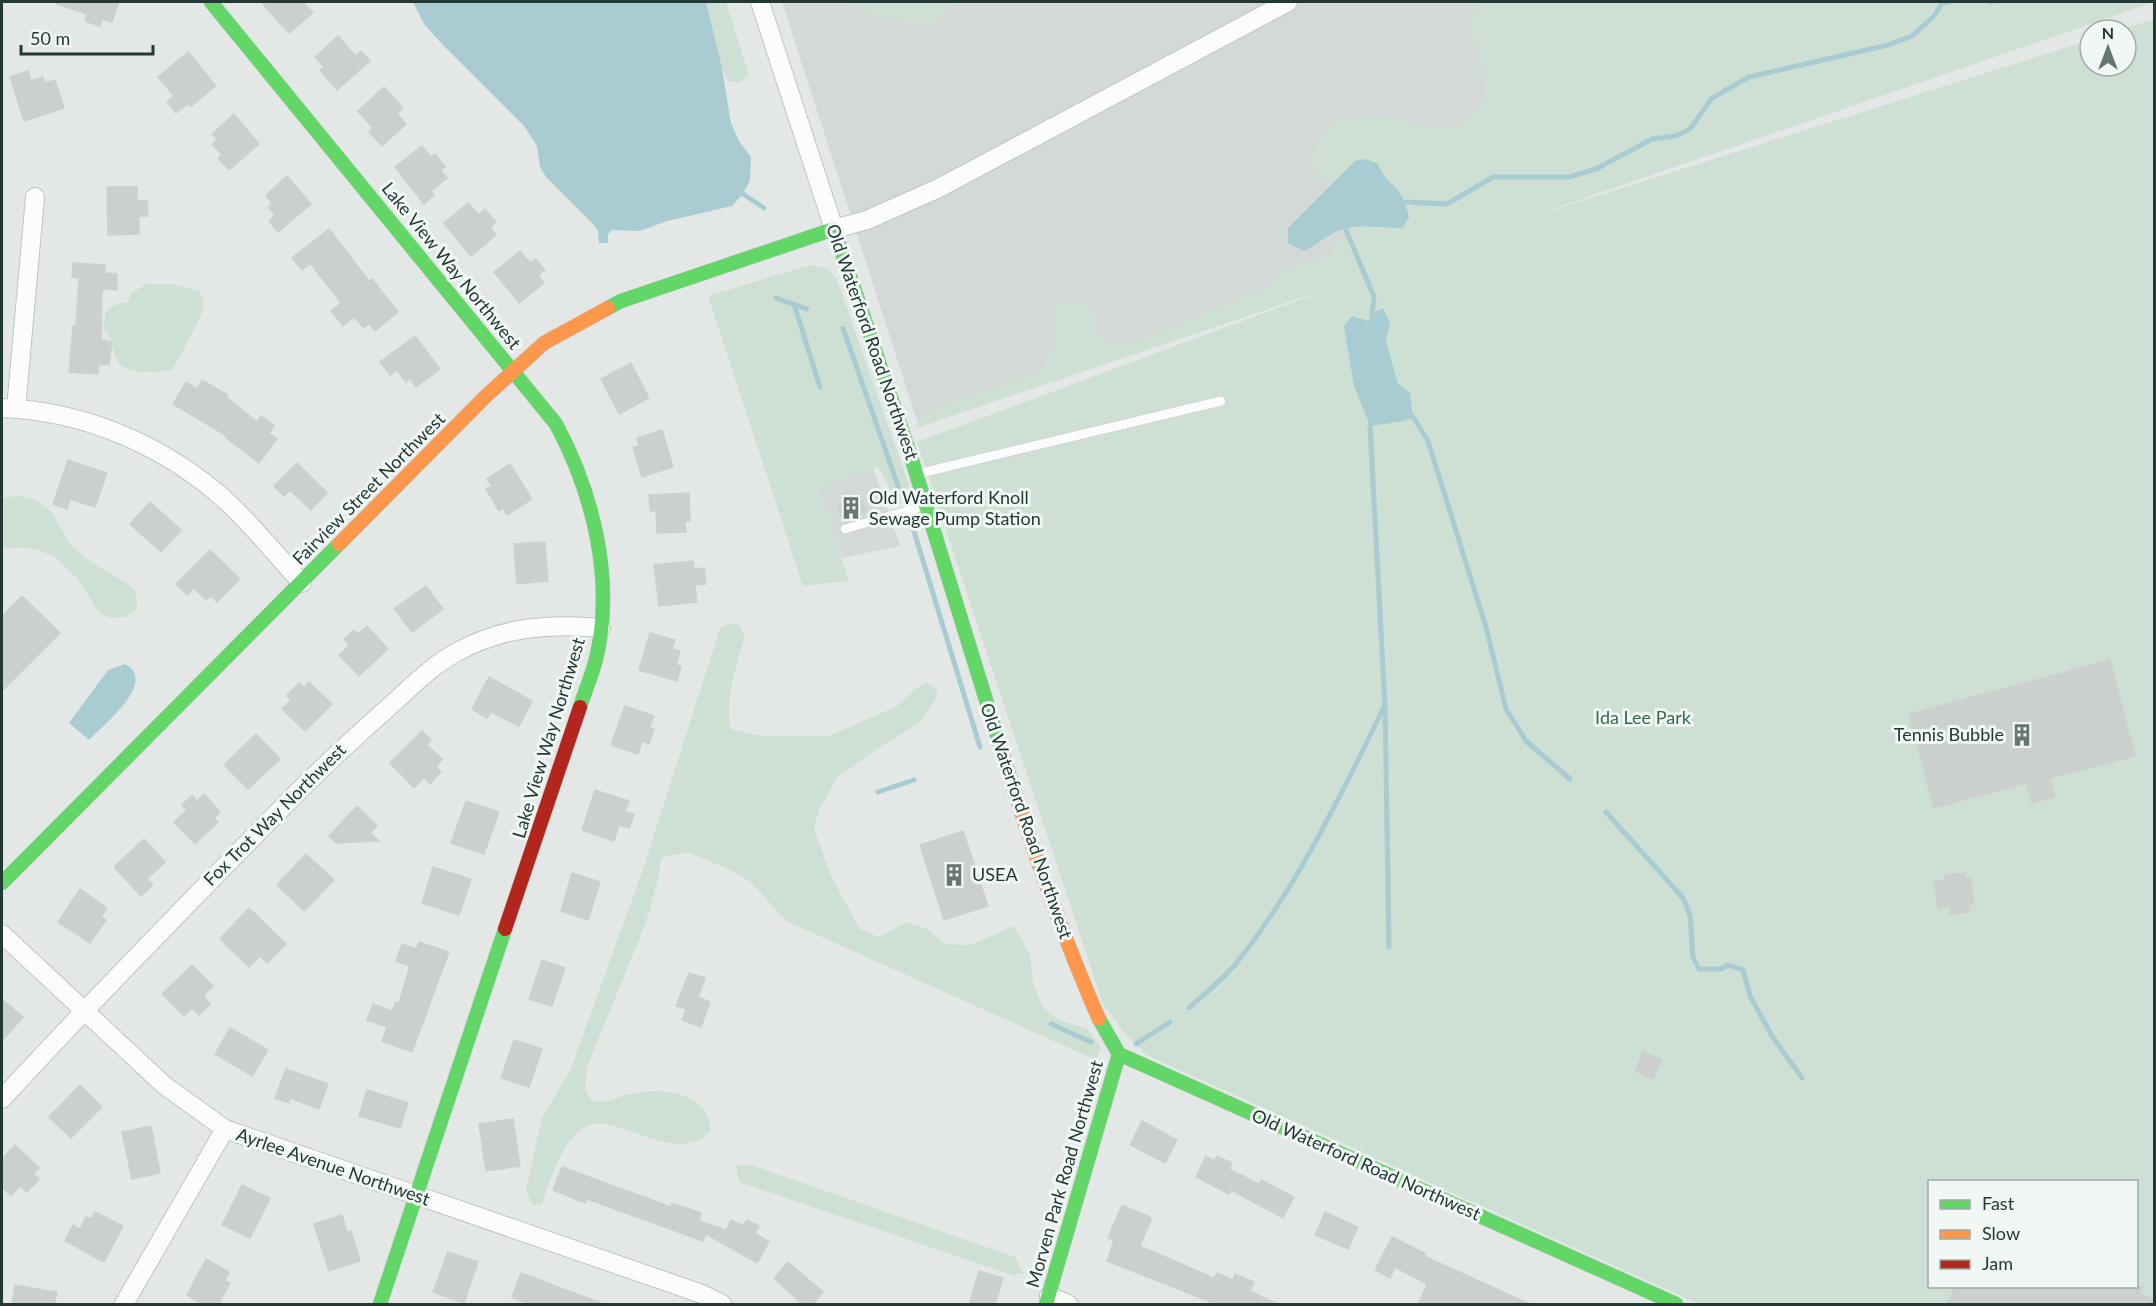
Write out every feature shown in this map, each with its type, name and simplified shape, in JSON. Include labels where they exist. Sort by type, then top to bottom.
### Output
[{"type":"street","name":"Lake View Way Northwest","points":[[211,2],[556,424],[583,476],[591,505],[602,596],[601,628],[596,658],[380,1305]]},
{"type":"street","name":"Old Waterford Road Northwest","points":[[760,2],[927,506],[1029,838],[1077,969],[1099,1020],[1119,1054],[1676,1305]]},
{"type":"street","points":[[834,229],[867,220],[939,188],[1288,2]]},
{"type":"street","points":[[35,197],[9,408],[84,421],[119,433],[184,468],[218,494],[302,583]]},
{"type":"street","name":"Fairview Street Northwest","points":[[2,883],[512,370],[544,343],[621,301],[834,229]]},
{"type":"street","name":"Fox Trot Way Northwest","points":[[2,1098],[83,1010],[330,759],[431,669],[465,648],[512,630],[544,626],[601,628]]},
{"type":"street","name":"Ayrlee Avenue Northwest","points":[[2,934],[164,1085],[225,1129],[702,1294],[722,1305]]},
{"type":"street","name":"Morven Park Road Northwest","points":[[1047,1300],[1119,1054]]},
{"type":"street","points":[[124,1305],[225,1129]]},
{"type":"street","points":[[1047,1300],[1068,1305]]},
{"type":"lane","points":[[917,475],[1221,401]]},
{"type":"lane","points":[[845,529],[927,506]]},
{"type":"shaded area","points":[[782,2],[2154,2],[2108,18],[2078,18],[2078,28],[919,427]]},
{"type":"shaded area","name":"Old Waterford Knoll Sewage Pump Station","points":[[873,468],[900,546],[842,558],[818,487]]},
{"type":"green space","points":[[706,2],[726,2],[749,75],[739,83],[729,81],[722,69]]},
{"type":"green space","points":[[848,2],[952,2],[933,25],[889,18]]},
{"type":"green space","name":"Ida Lee Park","points":[[1487,2],[2154,2],[2107,18],[2078,18],[2078,28],[1502,226],[2078,44],[2078,78],[2138,78],[2138,24],[2154,19],[2154,1304],[1699,1304],[1146,1055],[1123,1031],[1103,1004],[917,442],[1342,284],[919,427],[915,426],[928,412],[1036,373],[1045,364],[1053,348],[1059,304],[1081,302],[1093,310],[1097,331],[1106,342],[1123,344],[1141,340],[1271,286],[1286,270],[1329,256],[1338,243],[1361,226],[1382,228],[1399,189],[1382,175],[1377,164],[1355,161],[1333,183],[1322,180],[1313,168],[1315,148],[1330,129],[1347,119],[1366,115],[1442,129],[1458,126],[1473,117],[1483,103],[1485,86],[1482,62],[1471,29],[1470,16]]},
{"type":"green space","points":[[810,265],[829,269],[837,280],[909,485],[906,497],[899,506],[878,467],[818,487],[849,581],[803,586],[708,296]]},
{"type":"green space","points":[[147,284],[173,284],[199,291],[203,300],[201,315],[172,370],[138,371],[123,366],[117,361],[110,337],[103,328],[106,312],[114,305],[128,302],[131,293]]},
{"type":"green space","points":[[16,496],[29,498],[46,507],[78,552],[132,587],[136,594],[137,609],[126,617],[111,618],[99,613],[77,578],[55,557],[36,549],[2,547],[2,498]]},
{"type":"green space","points":[[730,623],[739,625],[745,636],[730,694],[731,729],[761,736],[829,736],[897,706],[918,687],[928,683],[938,691],[934,702],[918,724],[881,746],[837,778],[819,810],[814,828],[831,876],[860,929],[879,937],[906,922],[927,929],[945,944],[971,945],[1014,926],[1030,955],[1033,982],[1043,1008],[1059,1020],[1088,1029],[1101,1048],[1096,1060],[786,921],[751,882],[724,867],[687,852],[661,858],[659,876],[647,920],[587,1067],[585,1089],[590,1099],[596,1101],[612,1100],[634,1093],[659,1091],[683,1096],[702,1108],[708,1118],[711,1131],[695,1141],[677,1144],[659,1141],[606,1124],[590,1125],[570,1140],[556,1166],[542,1204],[533,1206],[526,1191],[542,1117],[570,1071],[642,872],[720,629]]},
{"type":"green space","points":[[736,1165],[751,1165],[1015,1257],[1023,1273],[1012,1275],[739,1182]]},
{"type":"water","points":[[413,2],[706,2],[722,68],[731,123],[739,141],[751,157],[750,180],[743,194],[732,206],[667,221],[640,231],[612,230],[608,234],[608,243],[599,243],[598,231],[593,224],[546,177],[540,167],[537,146],[524,126],[441,43],[424,24]]},
{"type":"water","points":[[1366,159],[1378,164],[1386,178],[1403,198],[1409,218],[1402,228],[1366,226],[1348,228],[1332,234],[1304,251],[1288,243],[1288,228],[1355,161]]},
{"type":"water","points":[[1383,308],[1390,323],[1386,341],[1398,384],[1410,393],[1413,417],[1405,421],[1370,426],[1354,386],[1344,326],[1352,316],[1371,322],[1371,314]]},
{"type":"water","points":[[125,664],[134,671],[136,681],[132,691],[116,713],[89,740],[69,723],[108,670]]},
{"type":"building","points":[[58,2],[119,2],[112,22],[102,19],[100,26],[85,21],[87,14],[57,4]]},
{"type":"building","points":[[261,2],[303,2],[313,13],[289,33]]},
{"type":"building","points":[[338,36],[355,56],[361,51],[370,61],[337,90],[320,70],[324,67],[315,57]]},
{"type":"building","points":[[188,52],[216,86],[190,107],[188,104],[176,113],[167,102],[174,96],[158,77]]},
{"type":"building","points":[[28,71],[31,81],[43,77],[45,83],[55,80],[64,108],[24,121],[10,77]]},
{"type":"building","points":[[384,87],[403,108],[397,114],[406,124],[382,146],[369,132],[373,128],[358,111]]},
{"type":"building","points":[[234,114],[259,144],[229,170],[218,158],[222,155],[212,144],[217,139],[212,134]]},
{"type":"building","points":[[422,146],[431,157],[435,154],[445,167],[440,170],[447,178],[431,191],[434,195],[424,204],[395,167]]},
{"type":"building","points":[[287,176],[311,204],[278,232],[269,221],[275,215],[268,207],[272,203],[266,195]]},
{"type":"building","points":[[107,187],[137,187],[137,201],[147,201],[148,216],[139,216],[139,234],[108,235]]},
{"type":"building","points":[[468,203],[479,215],[485,209],[496,222],[490,227],[496,235],[471,256],[444,223]]},
{"type":"building","points":[[329,229],[369,281],[372,279],[398,312],[375,331],[369,324],[364,328],[354,317],[343,326],[331,311],[341,303],[310,263],[302,270],[292,258]]},
{"type":"building","points":[[520,251],[530,263],[536,259],[545,270],[538,275],[544,283],[519,303],[494,272]]},
{"type":"building","points":[[73,263],[105,265],[105,273],[117,274],[117,290],[102,289],[101,340],[112,342],[109,365],[99,364],[98,374],[69,372],[73,326],[76,326],[79,278],[72,277]]},
{"type":"building","points":[[415,336],[440,369],[416,387],[410,378],[406,382],[397,370],[390,375],[380,362]]},
{"type":"building","points":[[631,363],[649,398],[619,414],[601,379]]},
{"type":"building","points":[[202,380],[228,395],[227,398],[257,422],[261,416],[274,426],[269,433],[277,439],[259,463],[225,437],[227,436],[173,404],[186,382],[197,389]]},
{"type":"building","points":[[662,430],[673,467],[642,477],[633,447],[639,446],[637,438]]},
{"type":"building","points":[[68,460],[107,473],[95,507],[70,499],[67,509],[53,504]]},
{"type":"building","points":[[297,463],[327,493],[311,510],[290,490],[284,496],[274,486]]},
{"type":"building","points":[[510,464],[532,499],[507,515],[503,508],[499,511],[486,489],[492,486],[487,479]]},
{"type":"building","points":[[689,493],[690,521],[685,521],[686,532],[657,533],[656,511],[650,511],[649,495]]},
{"type":"building","name":"Old Waterford Knoll Sewage Pump Station","points":[[861,497],[865,512],[842,519],[838,504]]},
{"type":"building","points":[[150,502],[181,530],[161,552],[130,524]]},
{"type":"building","points":[[545,542],[548,581],[517,584],[514,544]]},
{"type":"building","points":[[210,550],[240,579],[217,602],[211,596],[206,600],[194,588],[187,595],[176,584]]},
{"type":"building","points":[[693,561],[694,569],[704,568],[706,584],[695,585],[697,602],[659,606],[654,565]]},
{"type":"building","points":[[426,586],[443,609],[412,632],[394,609]]},
{"type":"building","points":[[22,596],[60,633],[2,691],[2,616]]},
{"type":"building","points":[[367,626],[388,649],[359,676],[339,655],[350,645],[344,639],[354,630],[358,634]]},
{"type":"building","points":[[650,633],[675,640],[672,649],[680,651],[676,665],[681,666],[677,681],[639,670]]},
{"type":"building","name":"Tennis Bubble","points":[[2110,660],[2135,756],[2050,778],[2055,797],[2032,803],[2026,783],[1934,808],[1909,714]]},
{"type":"building","points":[[489,677],[532,701],[519,726],[491,712],[487,718],[472,709]]},
{"type":"building","points":[[309,682],[332,704],[305,731],[282,709],[291,700],[287,695],[299,683],[304,688]]},
{"type":"building","points":[[625,706],[654,716],[649,728],[654,729],[649,744],[642,741],[638,754],[611,745]]},
{"type":"building","points":[[422,731],[431,740],[427,745],[442,759],[436,767],[441,771],[430,784],[424,777],[414,788],[390,763]]},
{"type":"building","points":[[256,734],[280,759],[248,789],[224,765]]},
{"type":"building","points":[[595,790],[629,801],[625,812],[634,814],[629,828],[619,825],[614,841],[582,830]]},
{"type":"building","points":[[204,794],[220,812],[214,818],[218,822],[195,844],[174,822],[187,810],[182,805],[192,795],[197,801]]},
{"type":"building","points":[[466,801],[499,812],[484,854],[451,843]]},
{"type":"building","points":[[357,806],[377,826],[370,833],[379,841],[336,843],[329,836]]},
{"type":"building","name":"USEA","points":[[963,831],[988,906],[944,920],[920,845]]},
{"type":"building","points":[[144,839],[165,862],[147,879],[153,885],[141,896],[114,867]]},
{"type":"building","points":[[306,854],[334,880],[304,911],[277,885]]},
{"type":"building","points":[[433,867],[471,879],[459,915],[422,903]]},
{"type":"building","points":[[572,873],[600,882],[588,920],[561,911]]},
{"type":"building","points":[[1964,873],[1965,878],[1970,878],[1974,904],[1968,905],[1969,912],[1950,914],[1949,906],[1938,908],[1934,882],[1945,880],[1945,875]]},
{"type":"building","points":[[80,889],[107,908],[101,917],[106,920],[90,943],[58,922]]},
{"type":"building","points":[[249,908],[286,944],[267,963],[260,956],[249,967],[220,939]]},
{"type":"building","points":[[419,942],[449,952],[412,1052],[382,1041],[387,1027],[367,1020],[373,1004],[392,1011],[396,1002],[399,1003],[410,966],[396,961],[402,944],[416,949]]},
{"type":"building","points":[[542,960],[565,968],[552,1006],[529,999]]},
{"type":"building","points":[[192,965],[213,986],[203,996],[210,1004],[199,1015],[192,1008],[184,1016],[162,994]]},
{"type":"building","points":[[689,973],[705,978],[698,997],[710,1002],[701,1027],[682,1020],[686,1009],[676,1006]]},
{"type":"building","points":[[2,999],[23,1017],[2,1041]]},
{"type":"building","points":[[230,1028],[268,1050],[252,1076],[215,1054]]},
{"type":"building","points":[[514,1040],[542,1049],[529,1087],[501,1078]]},
{"type":"building","points":[[1643,1052],[1662,1060],[1653,1079],[1635,1071]]},
{"type":"building","points":[[286,1069],[328,1084],[319,1109],[290,1098],[289,1103],[275,1098]]},
{"type":"building","points":[[80,1085],[102,1107],[71,1138],[49,1117]]},
{"type":"building","points":[[367,1090],[408,1103],[400,1128],[359,1116]]},
{"type":"building","points":[[513,1119],[520,1166],[486,1171],[479,1124]]},
{"type":"building","points":[[1142,1121],[1177,1140],[1165,1163],[1130,1145]]},
{"type":"building","points":[[151,1126],[160,1173],[132,1179],[122,1132]]},
{"type":"building","points":[[15,1145],[39,1168],[33,1174],[39,1179],[27,1192],[20,1186],[11,1196],[2,1187],[2,1159]]},
{"type":"building","points":[[1206,1156],[1214,1161],[1217,1156],[1232,1163],[1229,1169],[1259,1184],[1261,1180],[1294,1197],[1283,1218],[1231,1190],[1229,1194],[1196,1177]]},
{"type":"building","points":[[562,1167],[671,1207],[672,1203],[701,1213],[699,1221],[726,1230],[731,1220],[743,1226],[747,1220],[759,1226],[755,1233],[769,1242],[757,1263],[706,1234],[703,1241],[587,1199],[585,1203],[553,1190]]},
{"type":"building","points":[[242,1185],[270,1198],[250,1238],[222,1225]]},
{"type":"building","points":[[1122,1205],[1152,1218],[1140,1246],[1214,1278],[1217,1273],[1233,1280],[1235,1274],[1254,1282],[1250,1291],[1280,1305],[1218,1305],[1107,1261],[1114,1240],[1108,1238]]},
{"type":"building","points":[[95,1212],[123,1226],[104,1262],[65,1241],[73,1225],[80,1229],[86,1217],[91,1219]]},
{"type":"building","points":[[1325,1212],[1358,1227],[1348,1249],[1315,1235]]},
{"type":"building","points":[[342,1215],[347,1232],[351,1231],[360,1261],[329,1271],[314,1224]]},
{"type":"building","points":[[1392,1237],[1426,1254],[1424,1256],[1532,1305],[1418,1305],[1427,1284],[1395,1267],[1390,1278],[1375,1270]]},
{"type":"building","points":[[448,1252],[478,1262],[464,1303],[433,1292]]},
{"type":"building","points":[[206,1259],[229,1272],[225,1281],[230,1283],[218,1305],[203,1305],[187,1295]]},
{"type":"building","points":[[788,1262],[823,1292],[812,1305],[803,1305],[774,1278]]},
{"type":"building","points":[[979,1271],[1003,1278],[995,1305],[969,1305]]},
{"type":"building","points":[[521,1273],[601,1303],[601,1305],[531,1305],[512,1297]]},
{"type":"building","points":[[15,1285],[57,1292],[54,1305],[12,1305]]},
{"type":"building","points":[[2143,1287],[2139,1293],[2154,1300],[2154,1305],[1946,1305],[1954,1288]]},
{"type":"waterway","points":[[1406,202],[1447,204],[1493,177],[1569,177],[1596,169],[1652,139],[1675,136],[1690,129],[1712,98],[1749,77],[1888,45],[1912,36],[1934,16],[1942,3],[1949,2]]},
{"type":"waterway","points":[[743,194],[764,208]]},
{"type":"waterway","points":[[1346,230],[1374,297],[1371,323]]},
{"type":"waterway","points":[[776,298],[807,309]]},
{"type":"waterway","points":[[794,304],[820,387]]},
{"type":"waterway","points":[[843,328],[900,492]]},
{"type":"waterway","points":[[1413,417],[1428,441],[1486,627],[1506,709],[1526,741],[1570,779]]},
{"type":"waterway","points":[[1370,426],[1385,706],[1389,947]]},
{"type":"waterway","points":[[913,528],[980,747]]},
{"type":"waterway","points":[[1189,1008],[1233,967],[1260,932],[1318,838],[1384,707]]},
{"type":"waterway","points":[[878,792],[914,780]]},
{"type":"waterway","points":[[1606,812],[1683,898],[1690,915],[1693,957],[1699,969],[1721,969],[1728,965],[1743,970],[1750,996],[1772,1036],[1802,1078]]},
{"type":"waterway","points":[[1136,1044],[1170,1022]]},
{"type":"waterway","points":[[1051,1024],[1091,1042]]},
{"type":"traffic: fast","points":[[211,2],[556,424],[581,479],[597,538],[601,569],[603,599],[601,629],[596,659],[580,707]]},
{"type":"traffic: fast","points":[[608,308],[621,301],[834,229],[911,457],[1003,755]]},
{"type":"traffic: fast","points":[[2,883],[339,544]]},
{"type":"traffic: fast","points":[[380,1304],[505,929]]},
{"type":"traffic: fast","points":[[1099,1019],[1119,1054],[1676,1304]]},
{"type":"traffic: fast","points":[[1046,1304],[1119,1054]]},
{"type":"traffic: slow","points":[[339,544],[486,396],[544,343],[608,308]]},
{"type":"traffic: slow","points":[[1003,755],[1047,888],[1099,1019]]},
{"type":"traffic: jam","points":[[505,929],[580,707]]},
{"type":"place","name":"Old Waterford Knoll Sewage Pump Station","points":[[851,508]]},
{"type":"place","name":"Tennis Bubble","points":[[2022,735]]},
{"type":"place","name":"USEA","points":[[954,875]]}]
